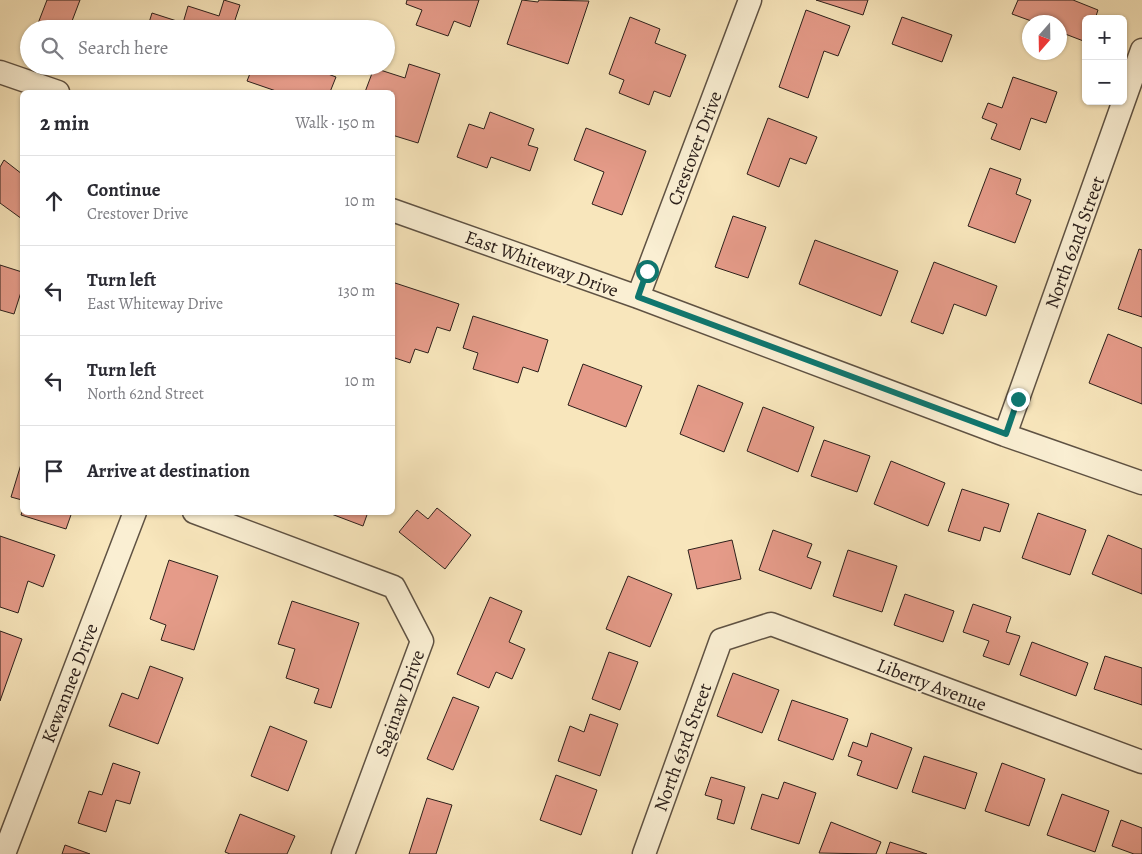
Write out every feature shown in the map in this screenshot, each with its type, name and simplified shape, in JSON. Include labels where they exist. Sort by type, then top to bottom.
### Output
[{"type":"street","name":"Crestover Drive","points":[[638,297],[750,0]]},
{"type":"street","name":"North 62nd Street","points":[[1006,434],[1142,50]]},
{"type":"street","points":[[0,72],[52,90]]},
{"type":"street","name":"East Whiteway Drive","points":[[395,211],[638,297],[1142,483]]},
{"type":"street","name":"Kewannee Drive","points":[[4,854],[133,515]]},
{"type":"street","name":"Saginaw Drive","points":[[202,515],[394,587],[422,641],[343,854]]},
{"type":"street","name":"Liberty Avenue","points":[[721,640],[771,624],[1142,762]]},
{"type":"street","name":"North 63rd Street","points":[[651,852],[721,640]]},
{"type":"building","points":[[47,0],[80,0],[72,20],[39,20]]},
{"type":"building","points":[[224,0],[240,5],[235,20],[184,20],[188,6],[219,16]]},
{"type":"building","points":[[407,0],[479,0],[470,27],[454,21],[448,36],[416,25],[422,10],[406,4]]},
{"type":"building","points":[[522,0],[538,2],[539,0],[589,1],[568,64],[507,44]]},
{"type":"building","points":[[816,0],[868,0],[863,15]]},
{"type":"building","points":[[1018,0],[1073,0],[1098,10],[1096,15],[1082,15],[1082,40],[1067,35],[1067,15],[1022,15],[1022,18],[1012,14]]},
{"type":"building","points":[[806,10],[850,26],[838,56],[824,51],[808,98],[779,87]]},
{"type":"building","points":[[152,13],[174,20],[150,20]]},
{"type":"building","points":[[630,17],[660,29],[655,43],[686,55],[670,97],[654,91],[649,105],[619,93],[624,80],[609,74]]},
{"type":"building","points":[[902,17],[952,35],[942,62],[892,44]]},
{"type":"building","points":[[409,64],[440,74],[418,143],[395,136],[395,90],[366,90],[371,75],[395,75],[405,78]]},
{"type":"building","points":[[249,75],[331,75],[336,77],[331,90],[273,90],[247,81]]},
{"type":"building","points":[[1013,77],[1057,92],[1046,123],[1031,118],[1020,150],[991,139],[997,124],[982,118],[988,103],[1002,108]]},
{"type":"building","points":[[490,112],[534,129],[528,145],[538,148],[530,171],[491,157],[487,168],[457,157],[469,124],[484,129]]},
{"type":"building","points":[[768,118],[817,137],[806,164],[790,158],[779,187],[747,174]]},
{"type":"building","points":[[586,128],[646,151],[622,215],[592,204],[604,172],[574,160]]},
{"type":"building","points":[[4,160],[20,172],[20,218],[0,203],[0,167]]},
{"type":"building","points":[[990,168],[1021,179],[1016,194],[1031,200],[1015,243],[968,226]]},
{"type":"building","points":[[733,216],[766,227],[748,278],[715,267]]},
{"type":"building","points":[[815,240],[898,271],[881,316],[799,284]]},
{"type":"building","points":[[1139,249],[1142,250],[1142,317],[1118,309]]},
{"type":"building","points":[[934,262],[997,286],[986,316],[954,304],[943,334],[911,322]]},
{"type":"building","points":[[0,265],[20,271],[20,295],[14,314],[0,310]]},
{"type":"building","points":[[395,283],[459,304],[450,331],[437,327],[428,353],[415,349],[410,363],[395,358]]},
{"type":"building","points":[[473,316],[548,340],[538,372],[523,367],[518,383],[473,369],[478,353],[463,348]]},
{"type":"building","points":[[1108,334],[1142,348],[1142,404],[1089,383]]},
{"type":"building","points":[[583,364],[642,386],[626,427],[568,405]]},
{"type":"building","points":[[698,385],[743,403],[724,452],[680,434]]},
{"type":"building","points":[[763,407],[814,427],[798,472],[747,451]]},
{"type":"building","points":[[824,440],[870,456],[857,492],[811,476]]},
{"type":"building","points":[[891,461],[945,483],[928,526],[874,504]]},
{"type":"building","points":[[20,468],[20,499],[11,497]]},
{"type":"building","points":[[962,489],[1009,504],[1000,532],[984,527],[980,541],[948,531]]},
{"type":"building","points":[[437,508],[471,535],[445,569],[399,532],[417,510],[428,519]]},
{"type":"building","points":[[1038,513],[1086,530],[1070,575],[1022,558]]},
{"type":"building","points":[[21,515],[71,515],[66,529]]},
{"type":"building","points":[[334,515],[367,515],[363,526]]},
{"type":"building","points":[[773,530],[812,544],[807,557],[821,562],[811,589],[759,570]]},
{"type":"building","points":[[1108,535],[1142,549],[1142,594],[1092,574]]},
{"type":"building","points":[[0,536],[55,555],[43,587],[28,581],[18,613],[0,607]]},
{"type":"building","points":[[732,540],[741,579],[697,589],[688,550]]},
{"type":"building","points":[[848,550],[897,566],[882,612],[833,596]]},
{"type":"building","points":[[169,560],[218,576],[194,650],[161,640],[166,625],[150,619]]},
{"type":"building","points":[[628,576],[672,594],[650,647],[606,629]]},
{"type":"building","points":[[905,594],[954,611],[943,642],[894,625]]},
{"type":"building","points":[[490,597],[522,611],[509,642],[525,649],[512,679],[496,672],[489,688],[457,674]]},
{"type":"building","points":[[292,601],[359,623],[331,708],[314,703],[319,689],[286,678],[295,649],[278,644]]},
{"type":"building","points":[[973,604],[1011,617],[1006,632],[1020,636],[1009,665],[983,656],[989,641],[963,632]]},
{"type":"building","points":[[0,631],[22,639],[0,701]]},
{"type":"building","points":[[1032,642],[1088,663],[1076,696],[1020,675]]},
{"type":"building","points":[[609,652],[638,662],[620,710],[592,699]]},
{"type":"building","points":[[1105,656],[1142,668],[1142,705],[1094,689]]},
{"type":"building","points":[[150,666],[183,678],[158,744],[109,726],[122,693],[138,699]]},
{"type":"building","points":[[733,673],[779,690],[762,733],[717,716]]},
{"type":"building","points":[[453,697],[479,707],[453,770],[427,759]]},
{"type":"building","points":[[792,700],[848,719],[833,760],[778,740]]},
{"type":"building","points":[[590,714],[618,724],[600,776],[558,761],[570,726],[584,732]]},
{"type":"building","points":[[270,726],[307,741],[288,791],[251,776]]},
{"type":"building","points":[[871,733],[912,748],[897,789],[857,775],[862,761],[848,756],[853,742],[867,747]]},
{"type":"building","points":[[924,756],[977,773],[965,809],[912,792]]},
{"type":"building","points":[[113,763],[140,772],[130,804],[116,800],[106,832],[78,823],[89,791],[102,795]]},
{"type":"building","points":[[1002,763],[1045,779],[1029,826],[985,811]]},
{"type":"building","points":[[556,775],[597,790],[581,835],[540,820]]},
{"type":"building","points":[[711,777],[745,787],[734,824],[717,819],[722,800],[705,795]]},
{"type":"building","points":[[784,782],[816,793],[799,844],[751,829],[762,794],[778,799]]},
{"type":"building","points":[[1062,794],[1109,811],[1095,852],[1047,835]]},
{"type":"building","points":[[427,798],[452,805],[436,854],[409,854]]},
{"type":"building","points":[[240,814],[295,836],[287,854],[230,854],[225,852]]},
{"type":"building","points":[[1121,820],[1142,828],[1142,854],[1134,854],[1112,846]]},
{"type":"building","points":[[831,822],[881,842],[876,854],[819,853]]},
{"type":"building","points":[[890,842],[927,854],[886,854]]},
{"type":"building","points":[[65,845],[90,854],[62,854]]},
{"type":"route","points":[[647,271],[638,297],[1006,434],[1018,399]]}]
